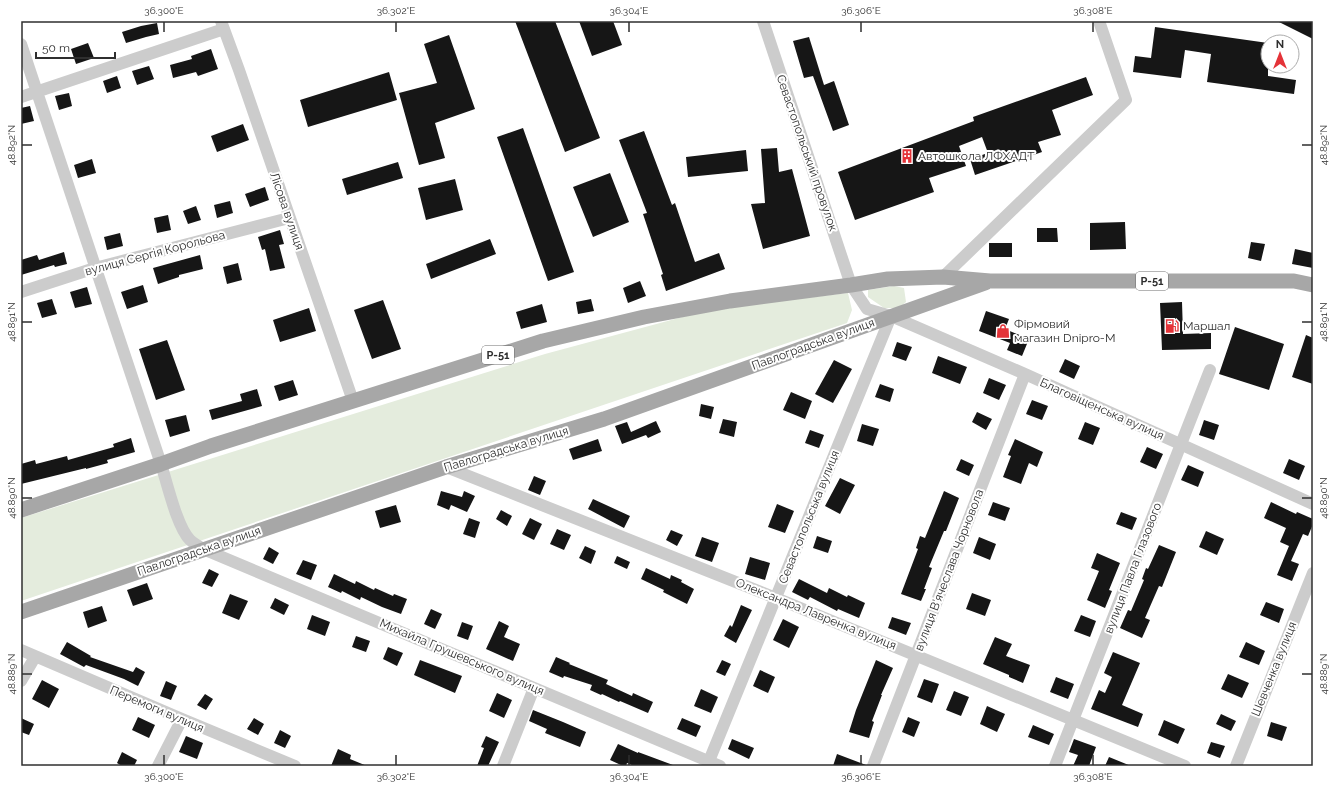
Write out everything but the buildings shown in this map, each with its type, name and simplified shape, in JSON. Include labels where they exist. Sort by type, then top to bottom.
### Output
[{"type":"main road","name":"Павлоградська вулиця","points":[[21,510],[211,446],[543,341],[644,317],[730,301],[851,285],[888,278],[943,277],[990,281],[1294,281],[1313,285]]},
{"type":"main road","name":"Павлоградська вулиця","points":[[21,612],[446,467],[604,419],[990,281]]},
{"type":"street","name":"Севастопольський провулок","points":[[763,21],[851,285],[867,309],[890,316]]},
{"type":"street","points":[[943,277],[1126,100],[1099,21]]},
{"type":"street","points":[[21,97],[36,93],[222,25]]},
{"type":"street","name":"Лісова вулиця","points":[[222,25],[239,70],[353,402]]},
{"type":"street","name":"Михайла Грушевського вулиця","points":[[21,44],[178,519],[190,541],[203,549],[720,766]]},
{"type":"street","name":"вулиця Сергія Корольова","points":[[21,292],[95,268],[289,218]]},
{"type":"street","name":"Благовіщенська вулиця","points":[[890,316],[1025,374],[1313,504]]},
{"type":"street","name":"Севастопольська вулиця","points":[[709,761],[890,316]]},
{"type":"street","name":"вулиця Павла Глазового","points":[[1055,766],[1210,370]]},
{"type":"street","name":"вулиця В’ячеслава Чорновола","points":[[873,766],[1025,374]]},
{"type":"street","name":"Олександра Лавренка вулиця","points":[[446,467],[917,655],[1185,766]]},
{"type":"street","name":"Шевченка вулиця","points":[[1236,766],[1313,573]]},
{"type":"street","name":"Перемоги вулиця","points":[[21,650],[295,766]]},
{"type":"street","points":[[21,681],[35,656]]},
{"type":"street","points":[[503,766],[534,688]]},
{"type":"street","points":[[158,766],[182,719]]},
{"type":"green space","points":[[894,286],[904,288],[906,302],[899,308],[884,308],[868,297],[868,290]]},
{"type":"green space","points":[[848,293],[852,310],[847,323],[21,601],[21,518],[545,354],[712,309]]},
{"type":"place","name":"Автошкола ЛФХАДТ","points":[[907,156]]},
{"type":"place","name":"Маршал","points":[[1172,326]]},
{"type":"place","name":"Фірмовий магазин Dnipro-M","points":[[1003,331]]}]
